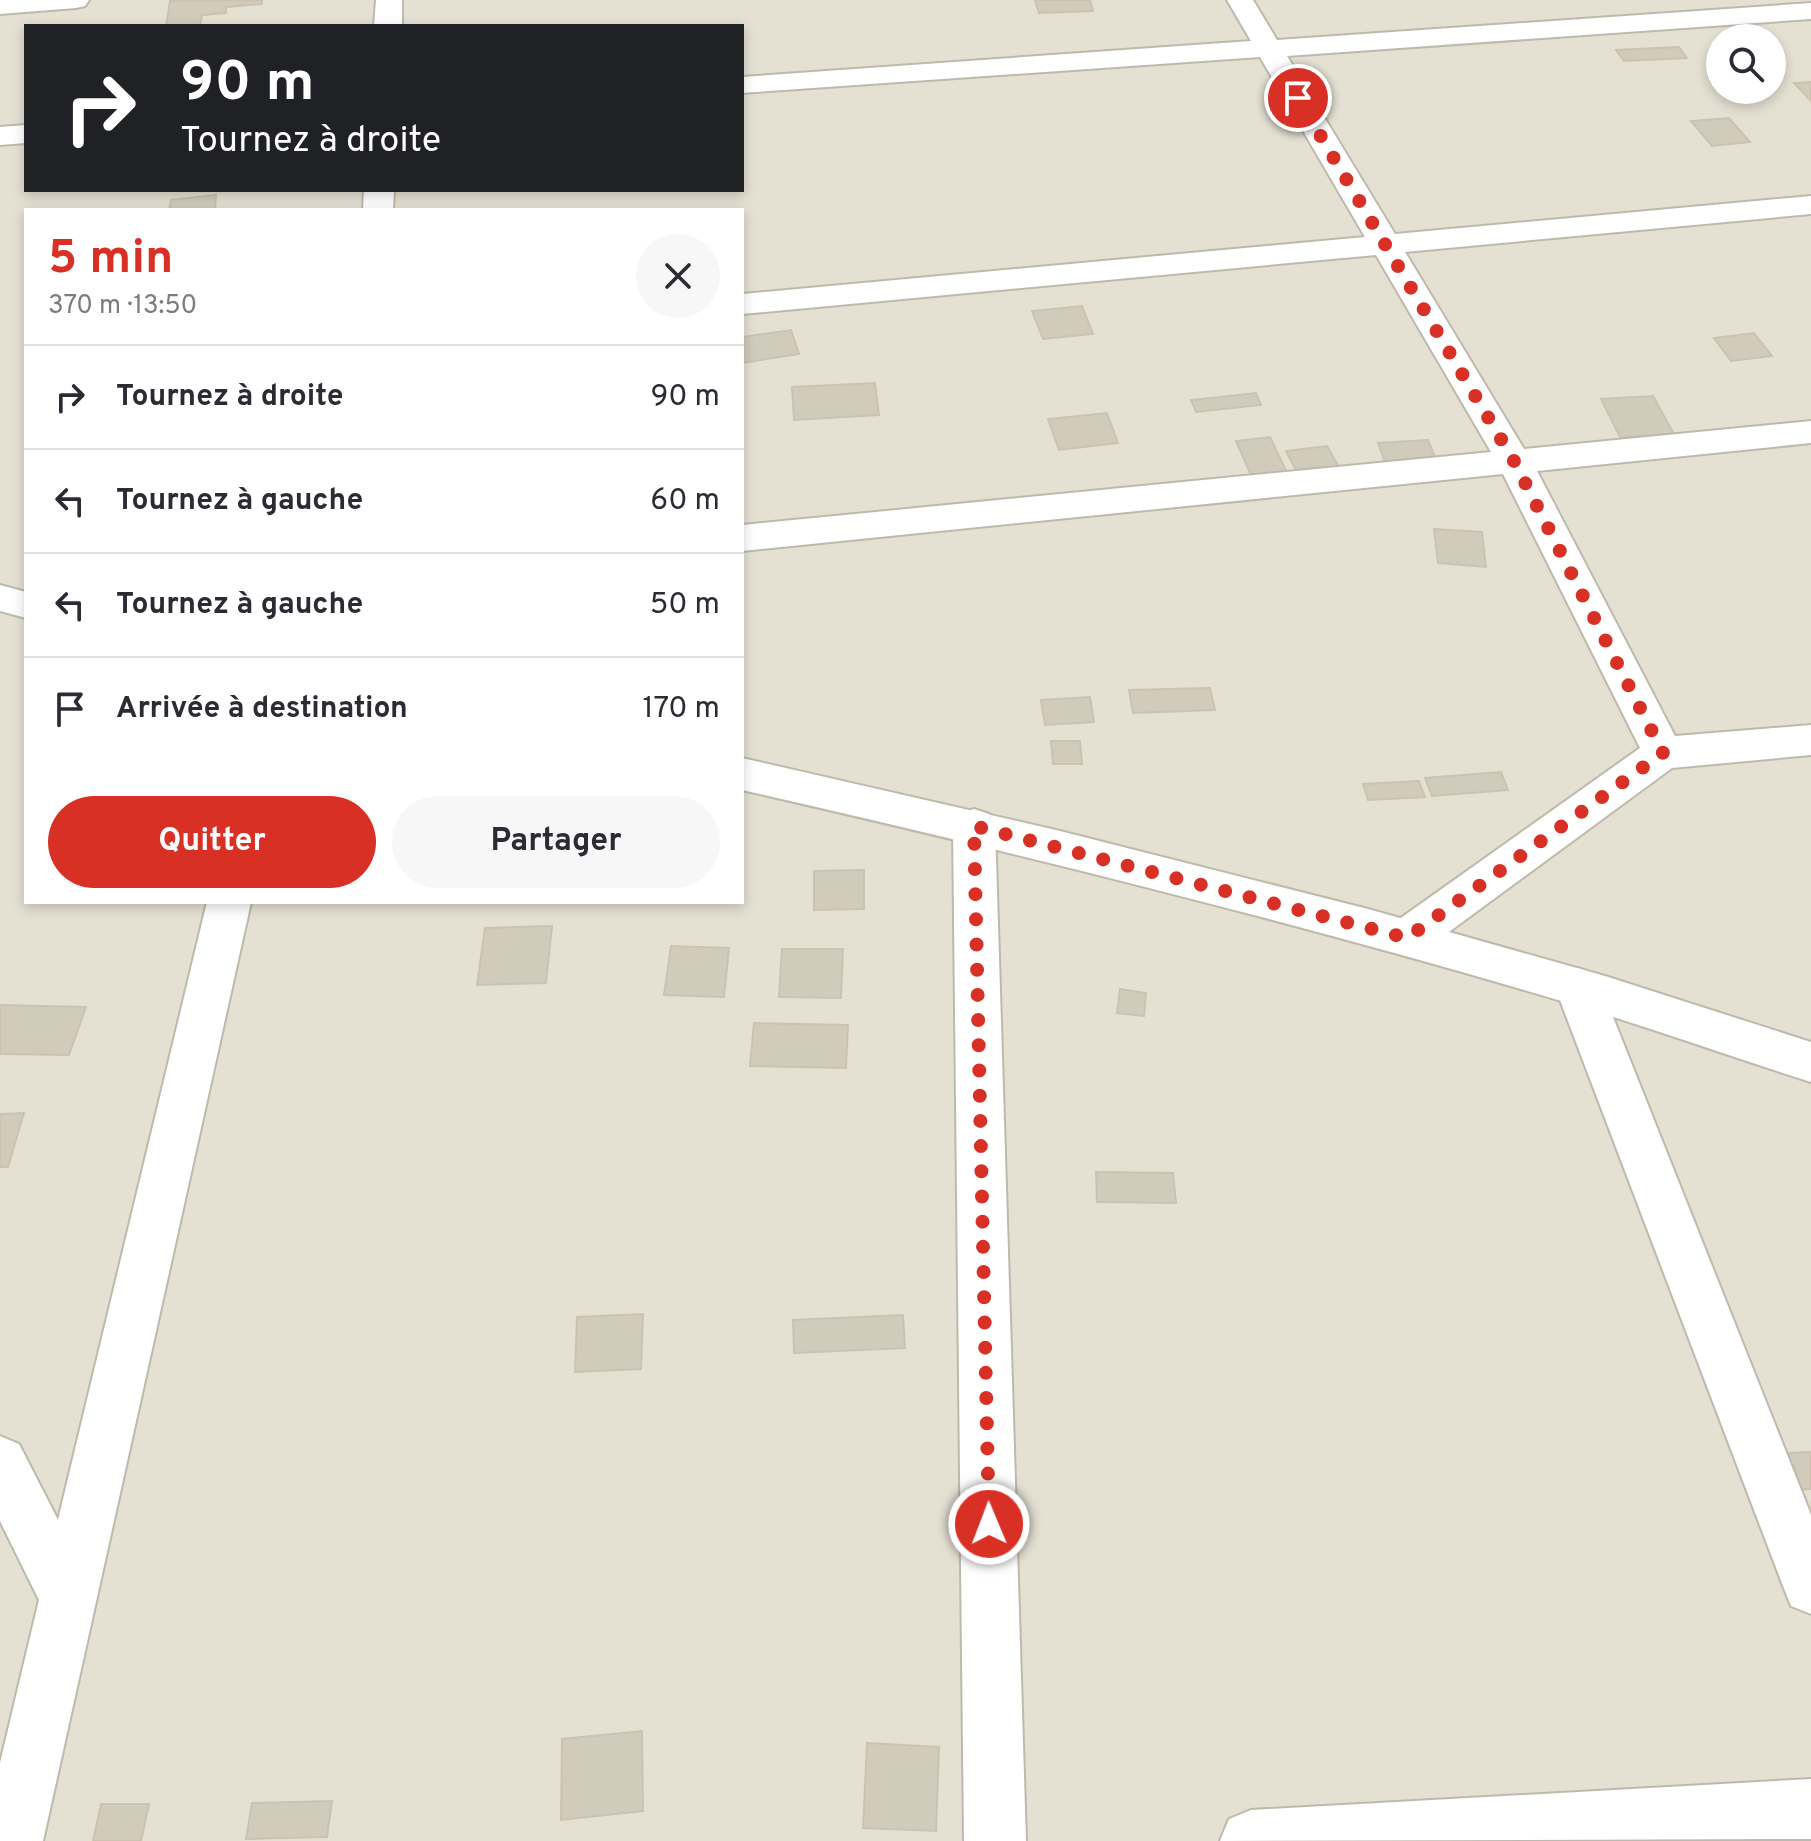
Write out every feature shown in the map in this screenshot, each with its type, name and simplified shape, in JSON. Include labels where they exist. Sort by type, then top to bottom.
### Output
[{"type":"street","points":[[0,6],[76,0]]},
{"type":"street","points":[[388,24],[389,0]]},
{"type":"street","points":[[1240,0],[1514,461],[1663,753]]},
{"type":"street","points":[[744,85],[1811,11]]},
{"type":"street","points":[[0,136],[24,134]]},
{"type":"street","points":[[744,304],[1811,205]]},
{"type":"street","points":[[744,538],[1811,432]]},
{"type":"street","points":[[0,598],[24,604]]},
{"type":"street","points":[[1407,938],[1663,753],[1811,740]]},
{"type":"street","points":[[744,774],[974,826],[1407,938],[1578,987],[1811,1062]]},
{"type":"street","points":[[974,826],[995,1841]]},
{"type":"street","points":[[12,1841],[229,904]]},
{"type":"street","points":[[1578,987],[1811,1586]]},
{"type":"street","points":[[0,1463],[68,1598]]},
{"type":"street","points":[[1251,1841],[1811,1809]]},
{"type":"shaded area","points":[[0,0],[1811,0],[1811,1841],[0,1841]]},
{"type":"building","points":[[262,0],[262,4],[226,7],[226,13],[202,15],[200,24],[166,24],[170,1]]},
{"type":"building","points":[[1035,0],[1090,0],[1093,11],[1039,13]]},
{"type":"building","points":[[1679,47],[1687,58],[1624,61],[1616,50]]},
{"type":"building","points":[[1811,82],[1811,101],[1794,83]]},
{"type":"building","points":[[1729,118],[1750,142],[1712,146],[1691,121]]},
{"type":"building","points":[[216,195],[215,208],[169,208],[171,200]]},
{"type":"building","points":[[1082,306],[1093,334],[1043,339],[1032,311]]},
{"type":"building","points":[[791,330],[799,354],[744,363],[744,337]]},
{"type":"building","points":[[1754,333],[1772,356],[1731,361],[1714,338]]},
{"type":"building","points":[[875,383],[879,415],[794,420],[792,387]]},
{"type":"building","points":[[1256,393],[1261,405],[1196,412],[1191,400]]},
{"type":"building","points":[[1653,396],[1674,434],[1620,437],[1601,399]]},
{"type":"building","points":[[1107,413],[1118,443],[1059,450],[1048,419]]},
{"type":"building","points":[[1270,437],[1289,477],[1254,482],[1236,441]]},
{"type":"building","points":[[1428,440],[1439,467],[1388,470],[1378,443]]},
{"type":"building","points":[[1327,446],[1342,472],[1300,478],[1286,451]]},
{"type":"building","points":[[1434,529],[1482,532],[1486,567],[1438,563]]},
{"type":"building","points":[[1210,688],[1215,710],[1133,713],[1129,690]]},
{"type":"building","points":[[1090,697],[1094,722],[1045,725],[1041,700]]},
{"type":"building","points":[[1051,741],[1080,741],[1082,764],[1053,764]]},
{"type":"building","points":[[1501,772],[1508,790],[1432,796],[1425,778]]},
{"type":"building","points":[[1419,781],[1425,797],[1368,800],[1363,784]]},
{"type":"building","points":[[864,870],[864,909],[814,910],[814,871]]},
{"type":"building","points":[[552,926],[546,983],[477,985],[485,928]]},
{"type":"building","points":[[671,946],[729,948],[724,997],[664,995]]},
{"type":"building","points":[[782,949],[843,949],[841,998],[779,997]]},
{"type":"building","points":[[1120,989],[1146,993],[1144,1016],[1117,1013]]},
{"type":"building","points":[[0,1005],[86,1007],[69,1055],[0,1054]]},
{"type":"building","points":[[754,1023],[848,1025],[846,1068],[750,1066]]},
{"type":"building","points":[[24,1113],[8,1167],[0,1167],[0,1114]]},
{"type":"building","points":[[1096,1172],[1173,1173],[1176,1203],[1097,1202]]},
{"type":"building","points":[[643,1314],[641,1369],[575,1372],[577,1317]]},
{"type":"building","points":[[903,1315],[905,1348],[794,1353],[793,1320]]},
{"type":"building","points":[[1811,1452],[1811,1489],[1799,1490],[1786,1453]]},
{"type":"building","points":[[642,1731],[643,1811],[561,1820],[562,1739]]},
{"type":"building","points":[[867,1743],[939,1747],[936,1831],[863,1828]]},
{"type":"building","points":[[332,1801],[327,1837],[246,1839],[252,1803]]},
{"type":"building","points":[[101,1804],[149,1804],[141,1841],[93,1841]]},
{"type":"route","points":[[989,1524],[974,826],[1407,938],[1663,753],[1514,461],[1298,98]]}]
